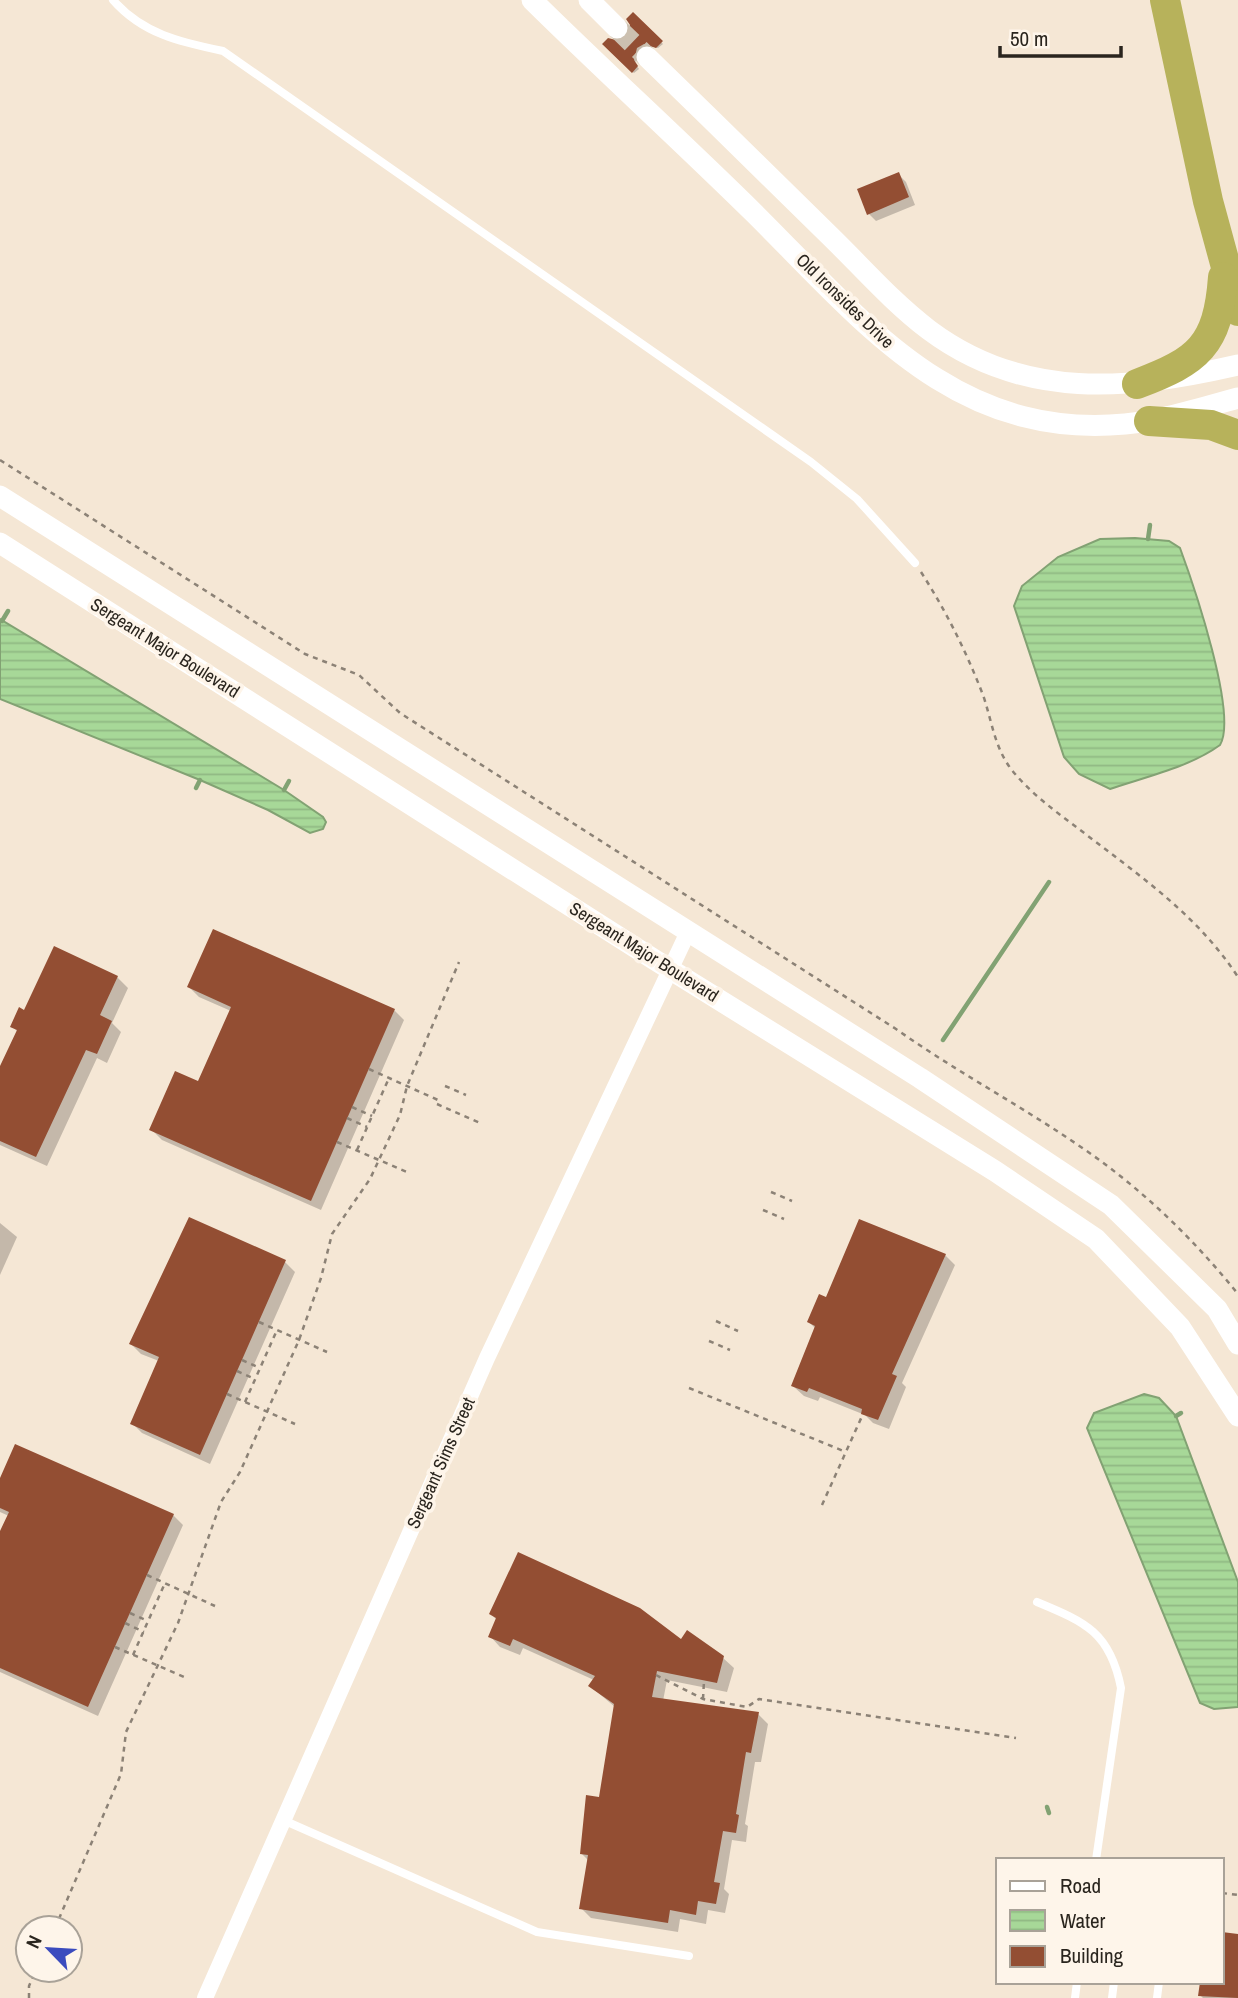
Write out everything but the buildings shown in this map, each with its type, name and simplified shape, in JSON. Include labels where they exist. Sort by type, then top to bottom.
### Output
[{"type":"highway","points":[[1137,384],[1180,367],[1202,348],[1219,309],[1234,246],[1208,201],[1165,0]]},
{"type":"highway","points":[[1231,261],[1238,311]]},
{"type":"highway","points":[[1149,421],[1211,425],[1238,435]]},
{"type":"street","name":"Old Ironsides Drive","points":[[532,0],[886,343],[941,383],[994,408],[1030,417],[1098,426],[1149,421],[1238,398]]},
{"type":"street","points":[[589,0],[617,28]]},
{"type":"street","name":"Old Ironsides Drive","points":[[647,57],[910,314],[961,350],[1005,369],[1050,382],[1105,386],[1137,384],[1238,365]]},
{"type":"street","points":[[730,190],[756,164]]},
{"type":"street","points":[[0,496],[920,1078],[1111,1205],[1217,1310],[1238,1344]]},
{"type":"street","name":"Sergeant Major Boulevard","points":[[0,543],[671,970],[995,1171],[1096,1239],[1180,1327],[1238,1416]]},
{"type":"street","name":"Sergeant Sims Street","points":[[205,1998],[487,1358],[688,932]]},
{"type":"lane","points":[[113,0],[127,16],[150,31],[223,51],[789,446],[857,499],[915,563]]},
{"type":"lane","points":[[1037,1602],[1080,1620],[1100,1635],[1116,1664],[1121,1688],[1096,1858]]},
{"type":"lane","points":[[283,1820],[537,1932],[689,1956]]},
{"type":"path","points":[[0,460],[305,653],[359,675],[400,713],[896,1029],[934,1057],[1075,1143],[1129,1182],[1174,1222],[1238,1294]]},
{"type":"path","points":[[915,563],[959,637],[984,698],[997,746],[1012,769],[1036,796],[1181,907],[1225,957],[1238,977]]},
{"type":"path","points":[[61,1914],[121,1774],[125,1732],[155,1665],[178,1623],[221,1502],[240,1472],[299,1340],[321,1278],[332,1234],[379,1160],[400,1115],[407,1086],[459,962]]},
{"type":"path","points":[[369,1069],[480,1124]]},
{"type":"path","points":[[357,1150],[389,1078]]},
{"type":"path","points":[[444,1086],[466,1095]]},
{"type":"path","points":[[352,1107],[372,1116]]},
{"type":"path","points":[[347,1118],[367,1127]]},
{"type":"path","points":[[337,1142],[407,1172]]},
{"type":"path","points":[[771,1192],[792,1202]]},
{"type":"path","points":[[763,1210],[784,1219]]},
{"type":"path","points":[[716,1321],[738,1331]]},
{"type":"path","points":[[259,1322],[327,1352]]},
{"type":"path","points":[[245,1402],[277,1330]]},
{"type":"path","points":[[709,1341],[730,1350]]},
{"type":"path","points":[[242,1360],[260,1368]]},
{"type":"path","points":[[237,1371],[256,1379]]},
{"type":"path","points":[[689,1388],[846,1452]]},
{"type":"path","points":[[227,1394],[295,1424]]},
{"type":"path","points":[[822,1505],[863,1414]]},
{"type":"path","points":[[147,1575],[215,1606]]},
{"type":"path","points":[[133,1655],[165,1583]]},
{"type":"path","points":[[130,1613],[148,1621]]},
{"type":"path","points":[[125,1623],[144,1632]]},
{"type":"path","points":[[115,1647],[184,1677]]},
{"type":"path","points":[[656,1675],[703,1699],[747,1707],[760,1699],[1016,1738]]},
{"type":"path","points":[[703,1699],[705,1681]]},
{"type":"water","points":[[1100,539],[1169,541],[1180,548],[1212,650],[1219,680],[1224,729],[1220,745],[1208,753],[1167,771],[1110,789],[1079,774],[1064,757],[1014,606],[1022,586],[1058,557]]},
{"type":"water","points":[[0,619],[284,790],[323,817],[326,822],[323,829],[310,833],[268,810],[200,780],[0,699]]},
{"type":"water","points":[[1144,1394],[1159,1398],[1176,1416],[1238,1582],[1238,1707],[1214,1709],[1200,1703],[1087,1428],[1094,1413]]},
{"type":"waterway","points":[[1148,539],[1150,525]]},
{"type":"waterway","points":[[2,621],[8,611]]},
{"type":"waterway","points":[[196,788],[200,780]]},
{"type":"waterway","points":[[284,790],[289,781]]},
{"type":"waterway","points":[[943,1040],[1049,882]]},
{"type":"waterway","points":[[1176,1416],[1181,1413]]},
{"type":"waterway","points":[[1047,1807],[1049,1813]]},
{"type":"tunnel","points":[[617,28],[647,57]]}]
